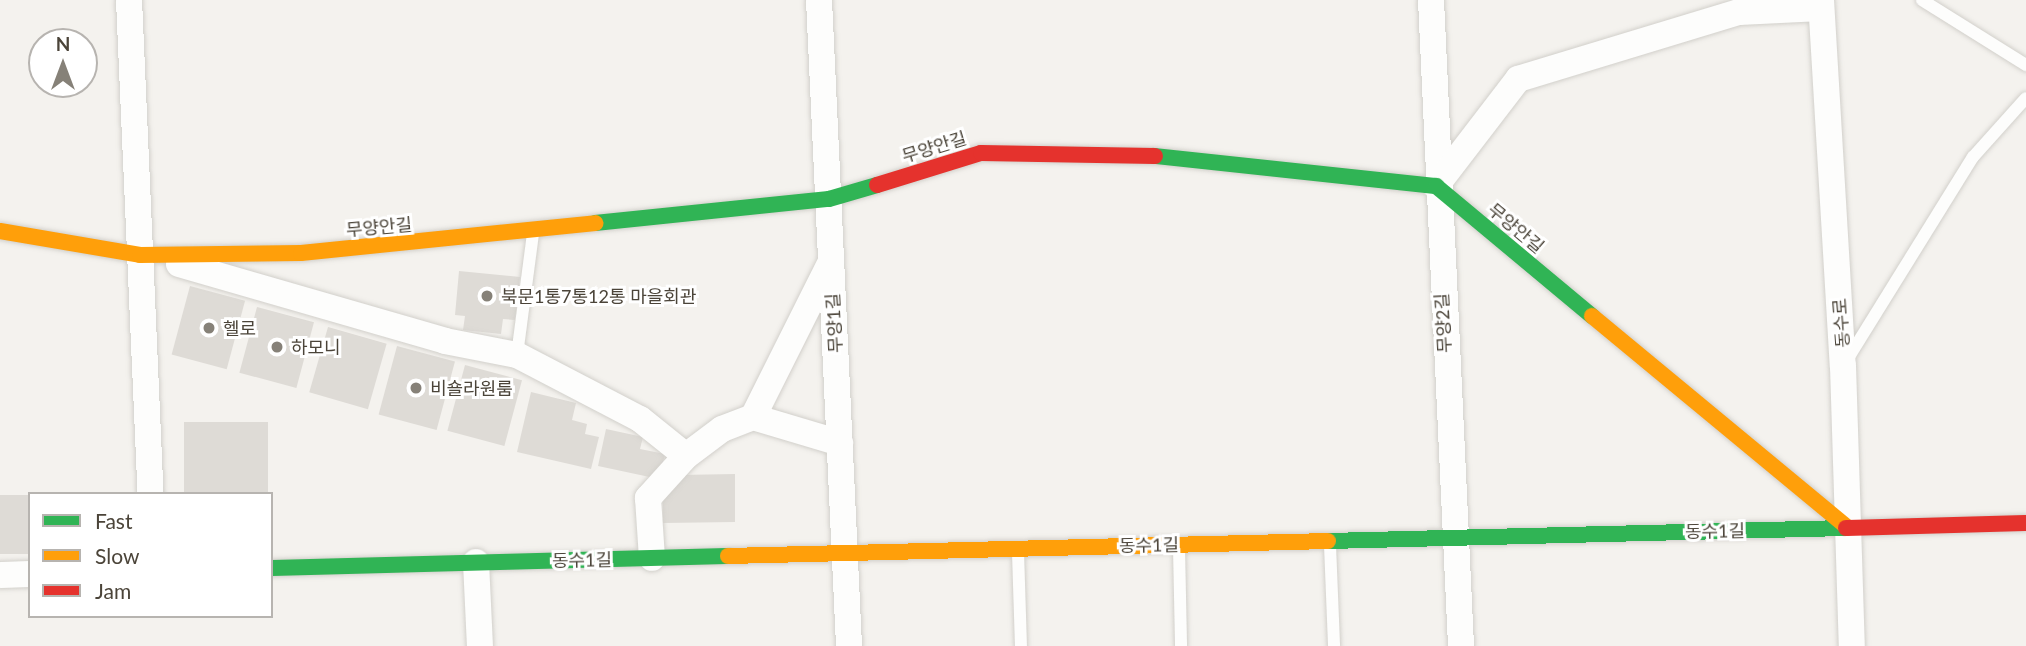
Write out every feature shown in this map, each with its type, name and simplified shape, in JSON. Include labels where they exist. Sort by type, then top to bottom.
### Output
[{"type":"street","points":[[129,0],[151,492]]},
{"type":"street","name":"무양1길","points":[[819,0],[849,646]]},
{"type":"street","name":"무양2길","points":[[1431,0],[1436,186],[1461,646]]},
{"type":"street","points":[[1436,186],[1518,79],[1739,12],[1821,4]]},
{"type":"street","name":"동수로","points":[[1821,4],[1843,366],[1852,646]]},
{"type":"street","name":"무양안길","points":[[0,231],[30,240],[140,254],[301,253],[533,233],[829,199],[981,153],[1126,153],[1436,186],[1847,527]]},
{"type":"street","points":[[140,254],[262,285],[445,341],[517,355],[640,419],[686,456]]},
{"type":"street","points":[[652,558],[648,498],[686,456],[722,429],[752,416],[831,260]]},
{"type":"street","points":[[752,416],[840,443]]},
{"type":"street","name":"동수1길","points":[[273,568],[2026,523]]},
{"type":"street","points":[[476,562],[480,646]]},
{"type":"street","points":[[0,575],[28,574]]},
{"type":"lane","points":[[1922,0],[2026,65]]},
{"type":"lane","points":[[1843,366],[1973,157],[2026,99]]},
{"type":"lane","points":[[517,355],[533,233]]},
{"type":"lane","points":[[1329,541],[1334,646]]},
{"type":"lane","points":[[1179,545],[1181,646]]},
{"type":"lane","points":[[1018,548],[1021,646]]},
{"type":"building","name":"북문1통7통12통 마을회관","points":[[459,271],[520,277],[515,320],[503,319],[501,334],[463,330],[465,316],[455,315]]},
{"type":"building","name":"헬로","points":[[190,286],[245,301],[227,369],[172,355]]},
{"type":"building","name":"하모니","points":[[257,307],[314,322],[296,388],[239,373]]},
{"type":"building","points":[[328,327],[387,344],[368,409],[309,392]]},
{"type":"building","name":"비숄라원룸","points":[[397,346],[455,362],[437,430],[379,415]]},
{"type":"building","points":[[465,365],[522,380],[504,446],[447,431]]},
{"type":"building","points":[[531,392],[576,403],[572,420],[587,424],[585,434],[599,437],[591,469],[517,452]]},
{"type":"building","points":[[184,422],[268,422],[268,492],[184,492]]},
{"type":"building","points":[[606,429],[643,437],[640,449],[665,454],[659,479],[598,466]]},
{"type":"building","points":[[735,474],[735,522],[663,523],[663,495],[679,475]]},
{"type":"building","points":[[0,495],[28,495],[28,554],[0,554]]},
{"type":"traffic: fast","points":[[1155,156],[1436,186],[1592,316]]},
{"type":"traffic: fast","points":[[595,223],[829,199],[877,185]]},
{"type":"traffic: fast","points":[[1328,541],[1846,528]]},
{"type":"traffic: fast","points":[[273,568],[728,556]]},
{"type":"traffic: slow","points":[[0,231],[140,255],[301,253],[595,223]]},
{"type":"traffic: slow","points":[[1592,316],[1847,527]]},
{"type":"traffic: slow","points":[[728,556],[1328,541]]},
{"type":"traffic: jam","points":[[877,185],[981,153],[1155,156]]},
{"type":"traffic: jam","points":[[1846,528],[2026,523]]},
{"type":"place","name":"북문1통7통12통 마을회관","points":[[487,296]]},
{"type":"place","name":"헬로","points":[[209,328]]},
{"type":"place","name":"하모니","points":[[277,347]]},
{"type":"place","name":"비숄라원룸","points":[[416,388]]}]
